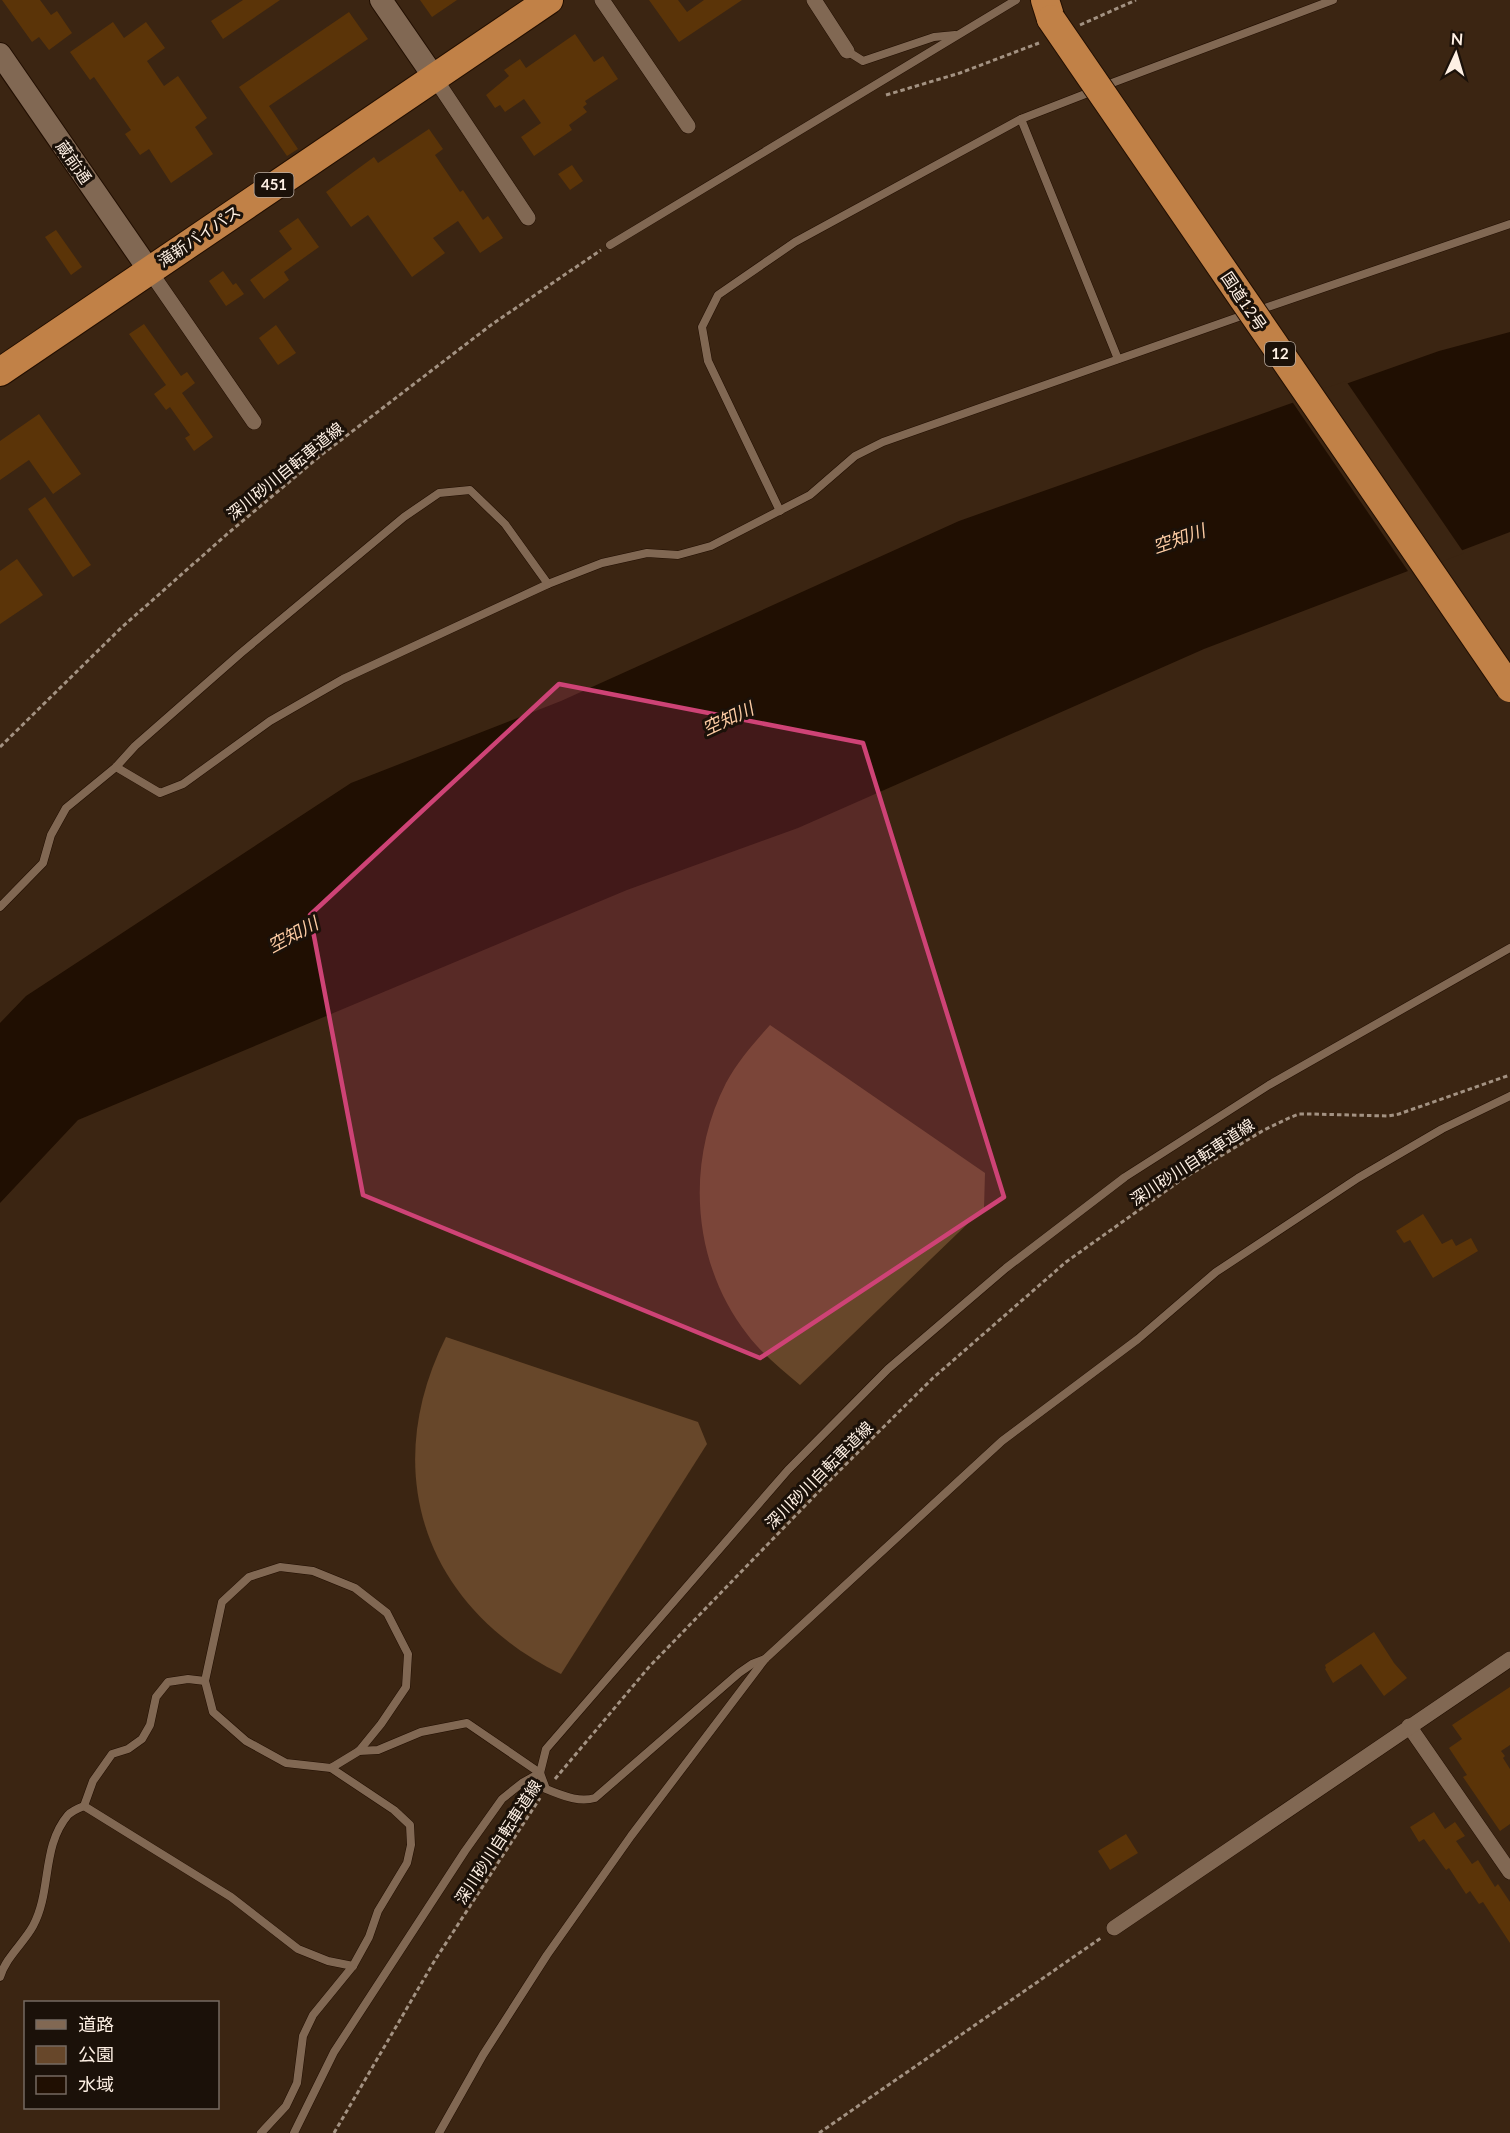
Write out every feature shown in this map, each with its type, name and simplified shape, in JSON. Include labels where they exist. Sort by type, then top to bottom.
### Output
[{"type":"highway","name":"滝新バイパス","points":[[0,372],[549,0]]},
{"type":"highway","name":"国道12号","points":[[1056,16],[1510,655]]},
{"type":"highway","name":"国道12号","points":[[1056,16],[1510,688]]},
{"type":"street","points":[[381,0],[528,218]]},
{"type":"street","points":[[602,0],[688,126]]},
{"type":"street","points":[[814,0],[847,51]]},
{"type":"street","name":"蔵前通","points":[[0,54],[149,270]]},
{"type":"street","points":[[149,270],[254,422]]},
{"type":"street","points":[[1114,1928],[1510,1659]]},
{"type":"street","points":[[1409,1726],[1510,1872]]},
{"type":"lane","points":[[610,245],[1016,0]]},
{"type":"lane","points":[[780,511],[708,361],[702,327],[718,295],[795,242],[1021,119],[1333,0]]},
{"type":"lane","points":[[847,51],[863,61],[934,38],[959,34]]},
{"type":"lane","points":[[1021,119],[1118,359]]},
{"type":"lane","points":[[116,767],[160,793],[183,784],[270,721],[343,679],[548,584],[602,562],[647,553],[678,555],[711,546],[810,495],[855,456],[883,442],[1510,224]]},
{"type":"lane","points":[[0,907],[43,863],[51,835],[66,808],[116,767],[135,746],[241,652],[404,517],[439,493],[470,490],[505,524],[548,584]]},
{"type":"lane","points":[[765,1659],[740,1673],[595,1798],[580,1800],[546,1789],[540,1773],[546,1749],[788,1470],[888,1369],[1006,1268],[1125,1176],[1269,1085],[1510,948]]},
{"type":"lane","points":[[439,2133],[483,2055],[547,1955],[631,1836],[765,1659],[1002,1440],[1138,1339],[1216,1272],[1358,1178],[1442,1130],[1510,1096]]},
{"type":"lane","points":[[261,2133],[286,2106],[297,2083],[303,2036],[313,2015],[352,1966],[369,1937],[378,1911],[407,1863],[411,1845],[410,1825],[394,1810],[331,1768],[286,1763],[246,1741],[213,1712],[205,1681],[222,1602],[249,1577],[280,1567],[313,1571],[355,1588],[387,1613],[408,1654],[406,1687],[381,1724],[358,1751],[331,1768]]},
{"type":"lane","points":[[0,1977],[15,1949],[33,1926],[40,1905],[54,1840],[69,1814],[84,1806],[93,1781],[112,1754],[128,1749],[142,1739],[150,1725],[156,1697],[168,1683],[188,1679],[205,1681]]},
{"type":"lane","points":[[358,1751],[378,1750],[421,1732],[467,1723],[540,1773]]},
{"type":"lane","points":[[294,2133],[334,2052],[465,1851],[502,1799],[522,1783],[540,1773]]},
{"type":"lane","points":[[84,1806],[231,1897],[298,1949],[328,1961],[352,1966]]},
{"type":"path","points":[[868,89],[876,94],[887,94],[960,74],[1056,16],[1137,0]]},
{"type":"path","name":"深川砂川自転車道線","points":[[0,747],[121,628],[320,456],[491,325],[610,245]]},
{"type":"path","name":"深川砂川自転車道線","points":[[334,2133],[435,1960],[546,1789],[649,1667],[829,1481],[933,1378],[1066,1262],[1184,1178],[1264,1130],[1299,1114],[1388,1116],[1399,1114],[1510,1075]]},
{"type":"path","points":[[819,2133],[1114,1928]]},
{"type":"highlighted area","points":[[559,684],[863,743],[1004,1197],[760,1358],[363,1195],[310,915]]},
{"type":"green space","points":[[770,1025],[985,1173],[984,1208],[800,1385],[759,1348],[729,1306],[715,1276],[705,1244],[700,1212],[700,1179],[704,1146],[713,1114],[731,1075],[746,1052]]},
{"type":"green space","points":[[446,1337],[698,1422],[707,1444],[561,1674],[514,1646],[476,1612],[447,1574],[427,1531],[417,1486],[416,1437],[426,1388]]},
{"type":"water","name":"空知川","points":[[1510,332],[1510,532],[1204,649],[798,828],[627,890],[78,1120],[0,1203],[0,1023],[26,996],[351,783],[561,701],[959,521],[1439,351]]},
{"type":"pier","points":[[1346,381],[1464,553],[1410,574],[1291,400]]},
{"type":"building","points":[[2,0],[40,0],[51,15],[57,11],[72,33],[49,50],[39,37],[32,42]]},
{"type":"building","points":[[243,0],[280,0],[223,39],[211,21]]},
{"type":"building","points":[[420,0],[457,0],[432,17]]},
{"type":"building","points":[[649,0],[678,0],[687,12],[704,0],[742,0],[679,42]]},
{"type":"building","points":[[349,12],[368,39],[269,106],[298,149],[287,156],[239,87]]},
{"type":"building","points":[[113,22],[124,38],[146,22],[165,48],[147,61],[164,86],[178,76],[207,118],[195,127],[213,154],[171,183],[149,149],[140,155],[125,134],[131,130],[94,77],[90,80],[70,52]]},
{"type":"building","points":[[575,34],[594,62],[603,56],[618,79],[585,101],[587,104],[583,107],[587,112],[569,125],[572,130],[534,156],[521,137],[541,123],[524,99],[505,112],[500,105],[495,108],[486,95],[509,76],[504,70],[520,59],[526,68]]},
{"type":"building","points":[[429,129],[443,149],[435,155],[460,192],[463,190],[483,220],[488,216],[503,238],[480,253],[458,221],[433,238],[445,253],[412,277],[368,215],[351,227],[326,192],[374,157],[378,163]]},
{"type":"building","points":[[572,165],[583,181],[570,190],[558,174]]},
{"type":"building","points":[[298,218],[319,247],[284,272],[289,280],[264,299],[250,280],[292,249],[279,231]]},
{"type":"building","points":[[56,230],[82,267],[71,275],[45,237]]},
{"type":"building","points":[[223,271],[233,285],[236,283],[244,294],[226,306],[209,281]]},
{"type":"building","points":[[144,324],[181,376],[187,372],[195,383],[182,393],[213,437],[194,451],[185,438],[190,435],[170,407],[166,410],[154,394],[166,385],[129,334]]},
{"type":"building","points":[[276,325],[296,353],[278,365],[259,338]]},
{"type":"building","points":[[39,414],[81,474],[53,494],[29,460],[0,480],[0,441]]},
{"type":"building","points":[[45,497],[91,565],[73,577],[28,509]]},
{"type":"building","points":[[17,559],[43,595],[0,624],[0,571]]},
{"type":"building","points":[[1423,1214],[1442,1244],[1452,1239],[1456,1246],[1471,1238],[1478,1251],[1433,1278],[1410,1240],[1404,1243],[1396,1231]]},
{"type":"building","points":[[1374,1632],[1394,1663],[1407,1678],[1384,1696],[1361,1664],[1333,1683],[1325,1665]]},
{"type":"building","points":[[1510,1687],[1510,1745],[1501,1751],[1510,1769],[1510,1824],[1500,1831],[1463,1777],[1467,1775],[1449,1748],[1462,1739],[1452,1725]]},
{"type":"building","points":[[1434,1812],[1445,1829],[1455,1822],[1465,1836],[1456,1841],[1472,1864],[1478,1860],[1495,1887],[1498,1884],[1510,1902],[1510,1943],[1483,1902],[1479,1904],[1470,1891],[1466,1894],[1449,1868],[1446,1870],[1424,1839],[1419,1842],[1410,1827]]},
{"type":"building","points":[[1126,1834],[1138,1853],[1110,1870],[1098,1851]]}]
